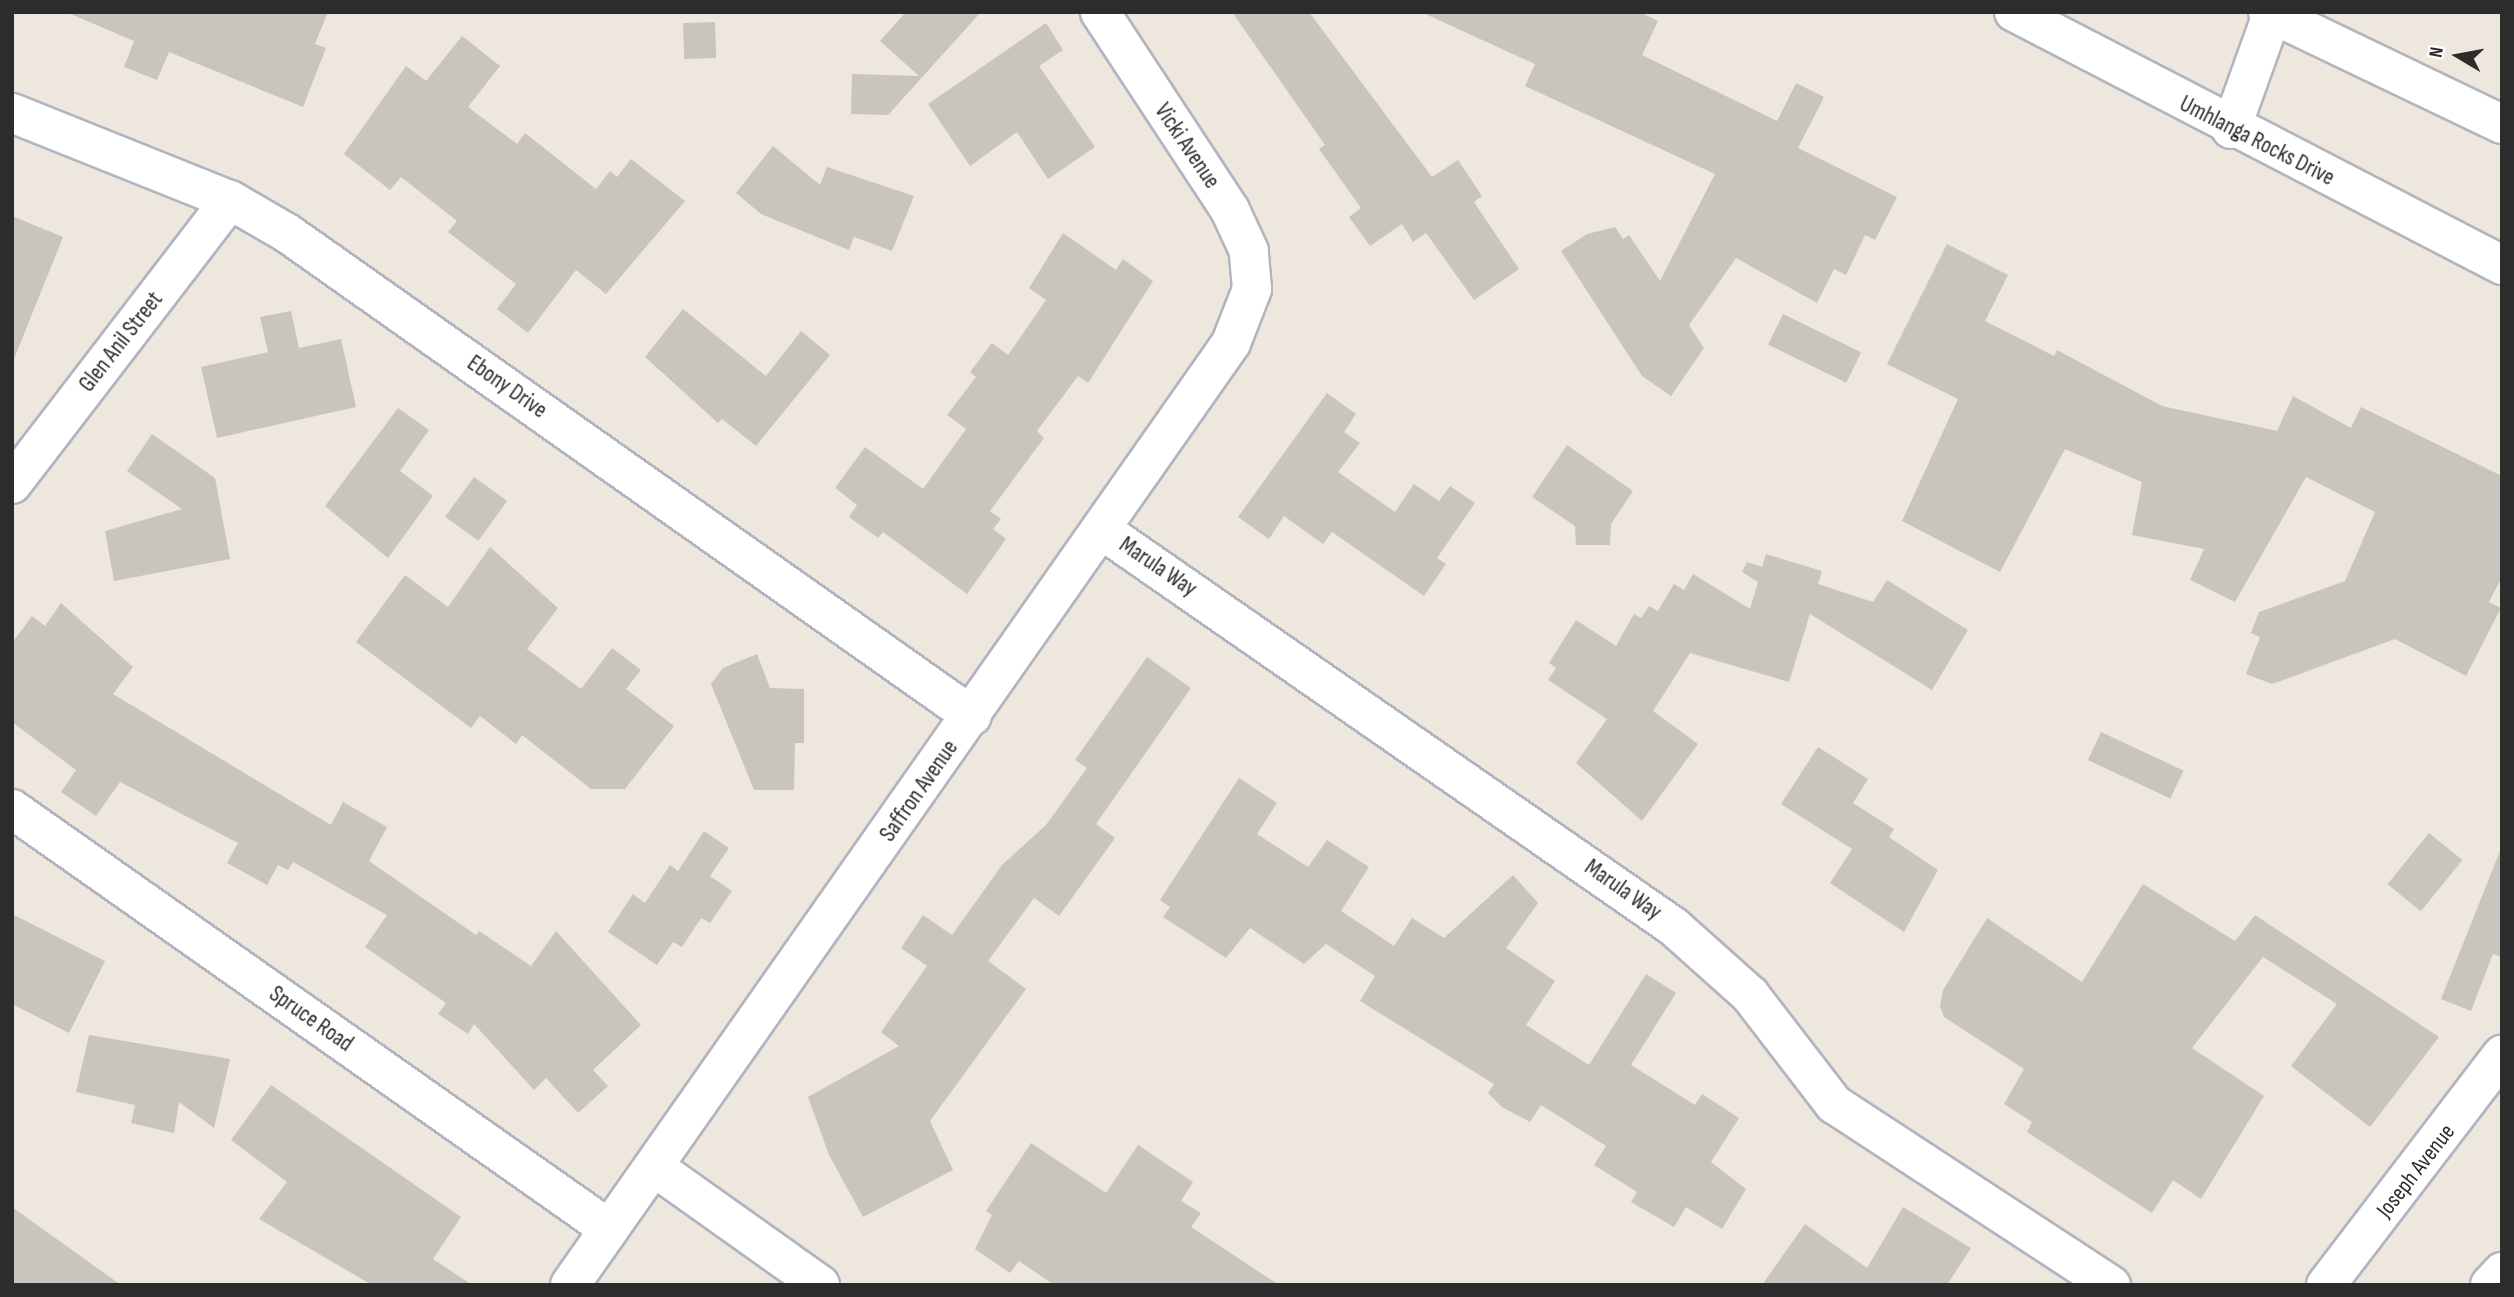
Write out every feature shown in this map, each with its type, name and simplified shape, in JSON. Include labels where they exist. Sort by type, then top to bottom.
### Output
[{"type":"street","name":"Vicki Avenue","points":[[1100,12],[1230,210],[1249,251],[1252,289]]},
{"type":"street","name":"Umhlanga Rocks Drive","points":[[2014,12],[2231,129],[2502,265]]},
{"type":"street","points":[[2231,129],[2271,13],[2502,124]]},
{"type":"street","name":"Ebony Drive","points":[[12,113],[230,200],[400,311],[972,716]]},
{"type":"street","name":"Glen Anil Street","points":[[12,484],[230,200]]},
{"type":"street","name":"Saffron Avenue","points":[[570,1285],[609,1229],[657,1169],[1231,343],[1252,289]]},
{"type":"street","name":"Marula Way","points":[[1102,530],[1674,927],[1750,995],[1815,1084],[1843,1111],[2111,1285]]},
{"type":"street","name":"Spruce Road","points":[[12,809],[609,1229]]},
{"type":"street","name":"Joseph Avenue","points":[[2326,1285],[2502,1055]]},
{"type":"street","points":[[657,1169],[820,1285]]},
{"type":"street","points":[[2490,1285],[2502,1272]]},
{"type":"building","points":[[66,12],[328,12],[315,44],[326,48],[303,107],[169,52],[157,80],[124,67],[134,41]]},
{"type":"building","points":[[906,12],[981,12],[888,115],[851,114],[852,74],[919,76],[880,41]]},
{"type":"building","points":[[1232,12],[1309,12],[1432,177],[1458,160],[1482,196],[1474,202],[1519,269],[1474,300],[1426,233],[1413,242],[1402,224],[1370,246],[1349,217],[1361,208],[1319,149],[1325,145]]},
{"type":"building","points":[[1421,12],[1640,12],[1658,21],[1642,55],[1777,121],[1796,83],[1824,97],[1798,148],[1897,197],[1875,240],[1865,235],[1846,275],[1834,269],[1817,303],[1736,258],[1689,325],[1704,348],[1671,396],[1642,376],[1561,251],[1587,234],[1615,227],[1623,239],[1629,235],[1660,281],[1715,174],[1525,86],[1535,64]]},
{"type":"building","points":[[715,22],[716,58],[684,59],[683,23]]},
{"type":"building","points":[[1046,23],[1063,50],[1039,66],[1095,147],[1048,179],[1017,132],[970,166],[928,104]]},
{"type":"building","points":[[462,36],[500,66],[468,107],[517,144],[525,133],[596,189],[610,171],[617,177],[631,159],[685,201],[606,294],[576,270],[528,333],[497,309],[516,284],[448,232],[457,221],[401,177],[390,190],[344,154],[406,66],[426,81]]},
{"type":"building","points":[[773,146],[820,185],[827,167],[914,196],[892,251],[854,237],[849,250],[761,214],[736,193]]},
{"type":"building","points":[[12,216],[63,237],[14,359],[12,359]]},
{"type":"building","points":[[1063,233],[1116,270],[1123,259],[1153,281],[1088,383],[1078,376],[1037,431],[1044,438],[990,511],[1001,519],[993,529],[1006,539],[967,594],[883,532],[878,538],[849,517],[857,505],[835,488],[865,447],[923,489],[966,429],[947,415],[976,377],[970,372],[992,343],[1008,355],[1046,300],[1029,288]]},
{"type":"building","points":[[1947,244],[2008,275],[1985,321],[2054,356],[2057,350],[2162,406],[2277,431],[2293,396],[2351,428],[2361,407],[2502,476],[2502,577],[2489,602],[2501,608],[2466,676],[2395,639],[2272,684],[2246,674],[2260,637],[2251,633],[2259,612],[2345,581],[2375,512],[2306,477],[2235,602],[2190,580],[2204,549],[2132,535],[2142,482],[2065,449],[2000,572],[1902,521],[1958,399],[1887,364]]},
{"type":"building","points":[[683,309],[766,376],[801,331],[830,355],[756,446],[722,419],[718,423],[645,357]]},
{"type":"building","points":[[291,311],[299,348],[341,339],[356,407],[217,438],[201,367],[268,352],[260,317]]},
{"type":"building","points":[[1783,314],[1861,352],[1846,383],[1768,345]]},
{"type":"building","points":[[1327,393],[1356,414],[1344,432],[1360,443],[1338,472],[1395,512],[1414,484],[1439,501],[1450,486],[1475,503],[1437,558],[1446,564],[1424,596],[1332,532],[1323,544],[1284,516],[1269,539],[1238,517]]},
{"type":"building","points":[[398,408],[429,430],[400,471],[433,496],[388,558],[325,506]]},
{"type":"building","points":[[152,434],[215,478],[230,559],[114,581],[105,531],[182,509],[127,471]]},
{"type":"building","points":[[1567,445],[1633,491],[1611,524],[1610,545],[1576,545],[1575,526],[1532,497]]},
{"type":"building","points":[[474,477],[507,501],[478,541],[445,517]]},
{"type":"building","points":[[490,547],[558,608],[527,649],[581,689],[612,648],[641,670],[626,689],[674,726],[625,789],[591,789],[522,735],[516,744],[480,716],[471,728],[356,642],[405,575],[448,607]]},
{"type":"building","points":[[1766,554],[1822,571],[1818,584],[1873,602],[1887,580],[1968,630],[1932,690],[1810,614],[1789,682],[1690,653],[1653,711],[1698,744],[1642,821],[1576,763],[1607,719],[1548,680],[1556,668],[1549,663],[1576,620],[1616,646],[1634,614],[1641,618],[1649,606],[1658,611],[1674,584],[1684,590],[1693,574],[1750,609],[1758,582],[1742,572],[1747,562],[1762,567]]},
{"type":"building","points":[[61,603],[133,667],[113,694],[331,825],[343,802],[387,827],[369,861],[476,935],[479,931],[531,966],[556,931],[641,1025],[593,1070],[608,1086],[578,1113],[546,1078],[534,1090],[474,1024],[468,1034],[438,1014],[446,1003],[365,947],[387,915],[293,862],[288,870],[278,865],[267,885],[227,863],[238,843],[120,782],[96,816],[61,792],[76,770],[12,722],[12,643],[32,616],[45,626]]},
{"type":"building","points":[[757,654],[770,688],[804,689],[804,743],[795,743],[794,790],[754,790],[711,684],[723,668]]},
{"type":"building","points":[[1147,657],[1191,688],[1096,824],[1115,838],[1059,916],[1034,898],[988,961],[1026,989],[930,1121],[953,1170],[863,1217],[829,1155],[808,1097],[899,1046],[881,1032],[927,966],[901,948],[923,915],[952,935],[1002,865],[1046,825],[1087,768],[1075,760]]},
{"type":"building","points":[[2101,732],[2183,770],[2170,799],[2088,760]]},
{"type":"building","points":[[1818,747],[1868,779],[1853,803],[1894,829],[1889,837],[1938,870],[1904,932],[1830,883],[1852,849],[1781,804]]},
{"type":"building","points":[[1239,778],[1277,803],[1257,834],[1308,867],[1327,840],[1369,867],[1341,911],[1394,946],[1412,918],[1444,938],[1513,875],[1538,903],[1506,948],[1555,981],[1526,1025],[1589,1065],[1646,974],[1676,993],[1631,1065],[1695,1105],[1702,1094],[1739,1118],[1711,1162],[1746,1189],[1722,1229],[1686,1207],[1674,1227],[1631,1202],[1637,1192],[1594,1165],[1606,1146],[1541,1105],[1530,1122],[1502,1107],[1488,1093],[1494,1084],[1360,1001],[1375,976],[1326,944],[1304,964],[1250,928],[1226,958],[1163,917],[1170,907],[1160,900]]},
{"type":"building","points":[[704,831],[729,848],[710,876],[732,891],[710,923],[701,918],[682,947],[673,942],[657,965],[608,932],[633,894],[645,903],[670,865],[678,871]]},
{"type":"building","points":[[2429,833],[2462,860],[2421,911],[2387,884]]},
{"type":"building","points":[[2500,851],[2502,957],[2493,954],[2471,1011],[2441,999]]},
{"type":"building","points":[[2143,884],[2235,941],[2255,915],[2439,1037],[2370,1127],[2291,1066],[2337,1004],[2263,957],[2192,1048],[2264,1096],[2201,1199],[2173,1180],[2152,1213],[2027,1132],[2032,1122],[2004,1104],[2024,1069],[1944,1017],[1940,1006],[1943,990],[1987,918],[2082,982]]},
{"type":"building","points":[[12,914],[105,961],[69,1033],[12,1004]]},
{"type":"building","points":[[89,1035],[230,1059],[214,1128],[179,1102],[174,1133],[131,1123],[135,1105],[76,1092]]},
{"type":"building","points":[[271,1085],[461,1217],[433,1259],[472,1285],[372,1285],[259,1219],[287,1182],[231,1140]]},
{"type":"building","points":[[1031,1143],[1106,1193],[1138,1145],[1193,1182],[1181,1201],[1201,1213],[1191,1227],[1279,1285],[1054,1285],[1019,1261],[1010,1273],[975,1249],[992,1215],[986,1211]]},
{"type":"building","points":[[12,1207],[121,1285],[12,1285]]},
{"type":"building","points":[[1903,1207],[1971,1248],[1947,1285],[1762,1285],[1805,1224],[1867,1268]]}]
